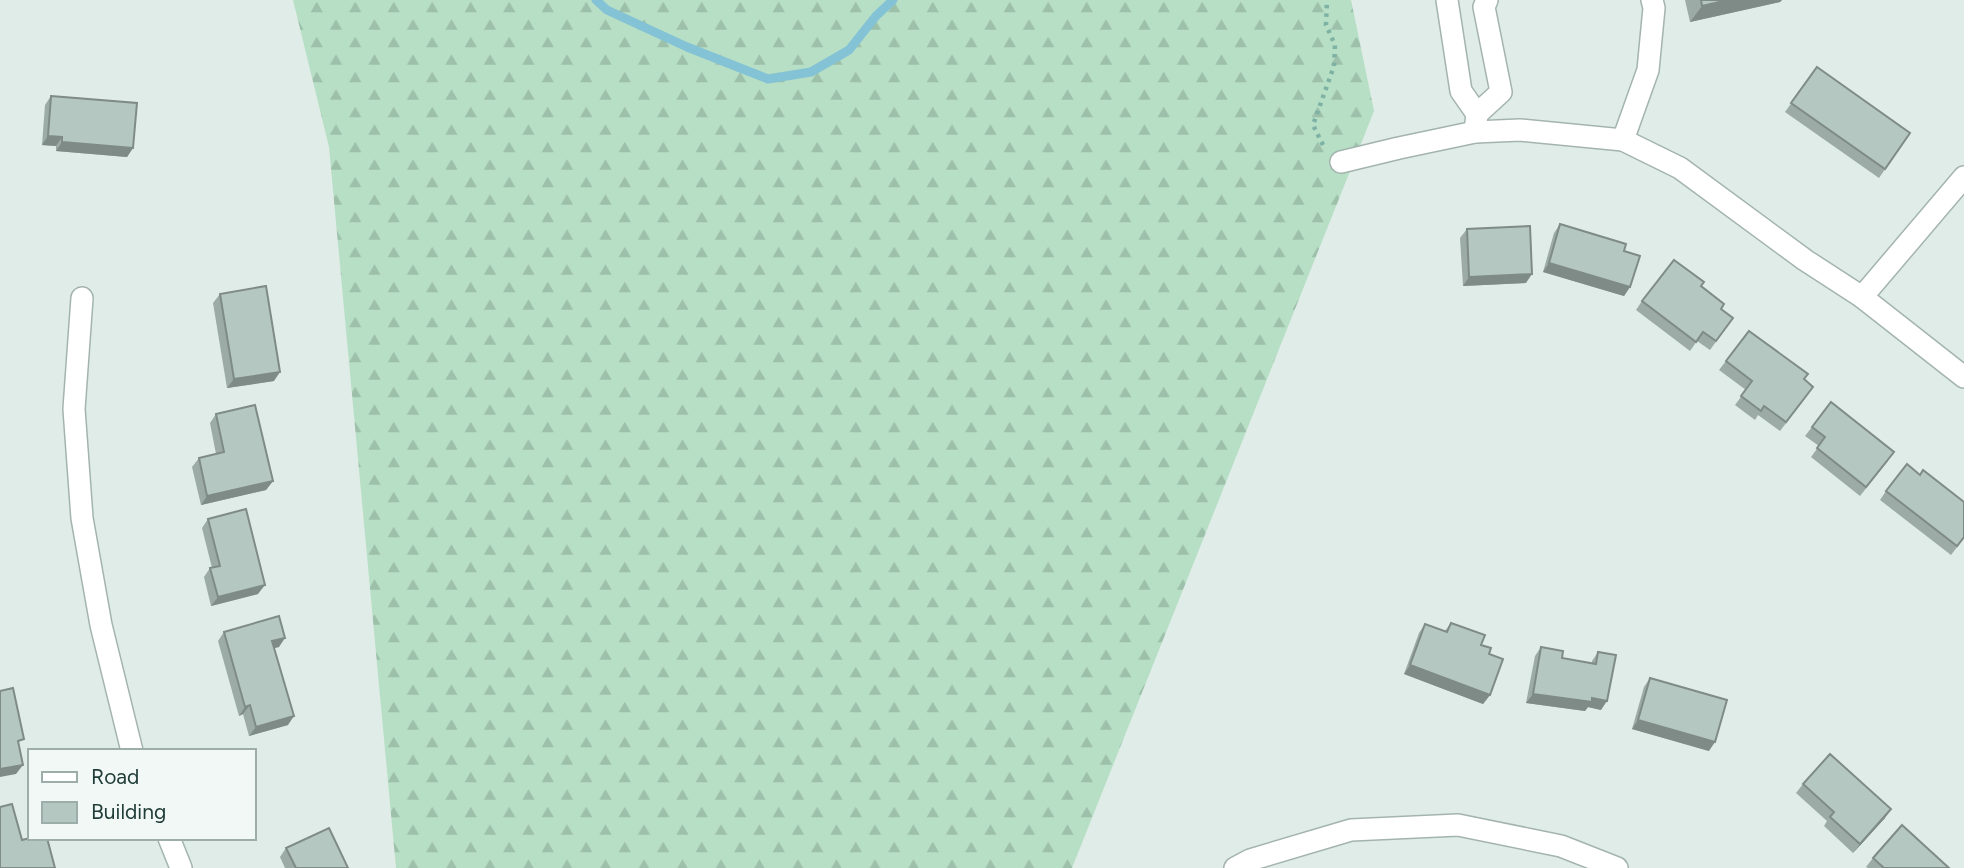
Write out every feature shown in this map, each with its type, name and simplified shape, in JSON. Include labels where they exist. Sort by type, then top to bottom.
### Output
[{"type":"street","points":[[1447,0],[1461,91],[1476,123]]},
{"type":"street","points":[[1476,123],[1501,92],[1484,7],[1487,0]]},
{"type":"street","points":[[1623,140],[1648,70],[1654,8],[1652,0]]},
{"type":"street","points":[[1341,162],[1399,148],[1476,123],[1623,140],[1680,168],[1805,260],[1862,297],[1964,377]]},
{"type":"street","points":[[1862,297],[1964,177]]},
{"type":"street","points":[[82,298],[74,409],[82,518],[101,625],[132,749]]},
{"type":"street","points":[[1235,868],[1250,860],[1351,830],[1458,825],[1561,846],[1617,868]]},
{"type":"street","points":[[170,840],[181,868]]},
{"type":"path","points":[[1327,0],[1326,25],[1335,45],[1334,66],[1313,125],[1321,143],[1341,162]]},
{"type":"green space","points":[[293,0],[1351,0],[1374,111],[1072,868],[396,868],[329,147]]},
{"type":"building","points":[[1701,0],[1728,0],[1702,6]]},
{"type":"building","points":[[1817,67],[1910,133],[1885,169],[1791,103]]},
{"type":"building","points":[[51,96],[137,103],[133,148],[62,142],[62,137],[48,136]]},
{"type":"building","points":[[1560,224],[1626,244],[1624,251],[1640,256],[1630,287],[1549,263]]},
{"type":"building","points":[[1530,226],[1532,274],[1469,277],[1467,229]]},
{"type":"building","points":[[1674,260],[1704,282],[1701,286],[1724,304],[1721,309],[1733,318],[1716,341],[1703,332],[1696,342],[1642,301]]},
{"type":"building","points":[[266,286],[280,372],[234,379],[220,294]]},
{"type":"building","points":[[1749,331],[1808,374],[1804,379],[1813,387],[1786,422],[1764,406],[1761,411],[1741,396],[1752,381],[1726,361]]},
{"type":"building","points":[[1831,402],[1894,452],[1866,487],[1817,448],[1825,437],[1812,427]]},
{"type":"building","points":[[255,405],[273,481],[207,496],[199,458],[224,452],[216,414]]},
{"type":"building","points":[[1907,464],[1920,475],[1923,470],[1964,502],[1964,537],[1957,546],[1886,491]]},
{"type":"building","points":[[246,509],[265,585],[218,597],[210,568],[220,566],[208,519]]},
{"type":"building","points":[[279,616],[285,638],[272,641],[294,716],[256,727],[250,705],[245,707],[224,632]]},
{"type":"building","points":[[1451,623],[1485,635],[1481,645],[1491,648],[1489,654],[1503,659],[1490,695],[1410,665],[1425,624],[1447,632]]},
{"type":"building","points":[[1541,647],[1563,651],[1562,658],[1596,664],[1598,652],[1616,655],[1607,701],[1592,698],[1592,702],[1533,694]]},
{"type":"building","points":[[1650,678],[1727,700],[1715,742],[1638,720]]},
{"type":"building","points":[[13,688],[24,739],[18,741],[23,765],[0,769],[0,691]]},
{"type":"building","points":[[1830,754],[1891,809],[1860,844],[1830,817],[1834,812],[1803,784]]},
{"type":"building","points":[[12,804],[22,840],[48,840],[55,868],[0,868],[0,807]]},
{"type":"building","points":[[1902,825],[1949,868],[1884,868],[1873,858]]},
{"type":"building","points":[[329,828],[348,868],[296,868],[286,848]]},
{"type":"waterway","points":[[596,0],[607,10],[687,47],[768,79],[811,72],[849,50],[876,16],[893,0]]}]
